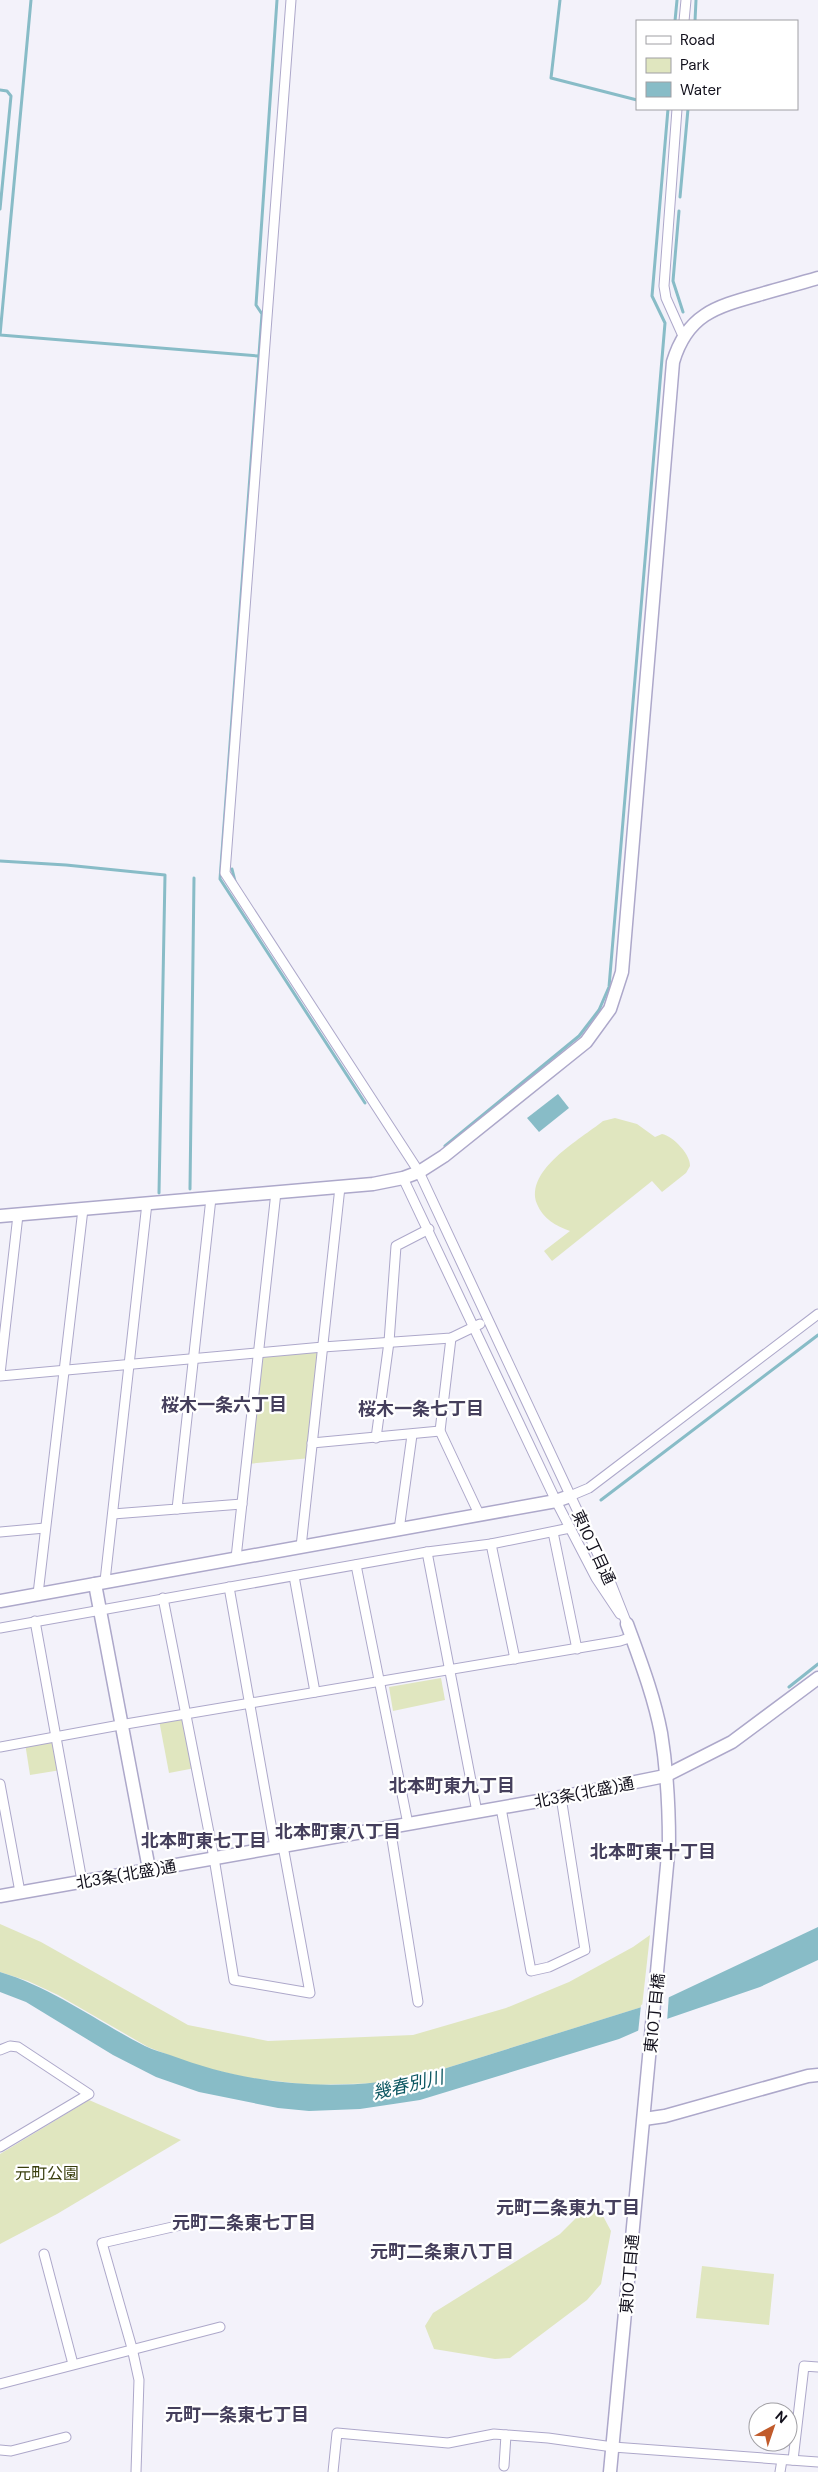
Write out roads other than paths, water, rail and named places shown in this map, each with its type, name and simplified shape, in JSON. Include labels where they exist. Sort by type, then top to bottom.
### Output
[{"type":"street","name":"東10丁目通","points":[[291,0],[225,873],[419,1172],[617,1596],[657,1717],[666,1776],[669,1844],[660,1949]]},
{"type":"street","points":[[684,20],[686,0]]},
{"type":"street","points":[[677,110],[664,286],[666,298],[683,336]]},
{"type":"street","points":[[0,1216],[340,1187],[403,1178],[419,1172],[458,1145],[586,1042],[610,1008],[622,972],[673,362],[683,336],[701,316],[724,304],[818,278]]},
{"type":"street","points":[[403,1178],[475,1326],[556,1501],[596,1578],[627,1624]]},
{"type":"street","points":[[301,1547],[340,1187]]},
{"type":"street","points":[[236,1558],[276,1192]]},
{"type":"street","points":[[177,1509],[211,1198]]},
{"type":"street","points":[[147,1203],[113,1514],[100,1583],[100,1609],[120,1725],[149,1870]]},
{"type":"street","points":[[38,1594],[83,1209]]},
{"type":"street","points":[[18,1215],[0,1375],[451,1338],[487,1321]]},
{"type":"street","points":[[376,1438],[389,1342],[396,1246],[429,1229]]},
{"type":"street","points":[[0,1601],[556,1501],[589,1488],[818,1314]]},
{"type":"street","points":[[451,1338],[440,1431],[479,1514]]},
{"type":"street","points":[[312,1443],[440,1431]]},
{"type":"street","points":[[399,1530],[412,1435]]},
{"type":"street","points":[[113,1514],[242,1504]]},
{"type":"street","points":[[0,1532],[45,1528]]},
{"type":"street","points":[[0,1628],[426,1552],[491,1544],[570,1528]]},
{"type":"street","points":[[553,1532],[577,1649]]},
{"type":"street","points":[[491,1544],[515,1659]]},
{"type":"street","points":[[426,1552],[477,1812]]},
{"type":"street","points":[[356,1564],[408,1824]]},
{"type":"street","points":[[294,1576],[315,1692]]},
{"type":"street","points":[[163,1598],[214,1858],[234,1980],[310,1994],[249,1703],[229,1587]]},
{"type":"street","points":[[35,1621],[82,1881]]},
{"type":"street","points":[[0,1747],[249,1703],[577,1649],[632,1637]]},
{"type":"street","name":"北3条(北盛)通","points":[[0,1896],[561,1798],[666,1776],[732,1742],[818,1678]]},
{"type":"street","points":[[0,1784],[20,1892]]},
{"type":"street","points":[[502,1808],[531,1971],[548,1967],[585,1950],[561,1798]]},
{"type":"street","points":[[390,1827],[418,2002]]},
{"type":"street","name":"東10丁目橋","points":[[647,2076],[660,1949]]},
{"type":"street","points":[[0,2050],[10,2046],[18,2047],[89,2094],[0,2147]]},
{"type":"street","points":[[644,2118],[665,2116],[808,2076],[818,2075]]},
{"type":"street","name":"東10丁目通","points":[[610,2472],[647,2076]]},
{"type":"street","points":[[136,2472],[140,2396],[132,2348],[102,2243],[181,2225]]},
{"type":"street","points":[[44,2254],[73,2364]]},
{"type":"street","points":[[0,2384],[132,2348],[220,2327]]},
{"type":"street","points":[[793,2460],[804,2366],[818,2367]]},
{"type":"street","points":[[332,2472],[337,2433],[448,2443],[494,2434],[548,2438],[613,2447],[818,2462]]},
{"type":"street","points":[[504,2466],[506,2435]]},
{"type":"street","points":[[0,2450],[11,2451],[66,2437]]},
{"type":"street","points":[[780,2472],[782,2460]]},
{"type":"water","points":[[558,1094],[569,1108],[539,1132],[527,1118]]},
{"type":"water","name":"幾春別川","points":[[818,1927],[818,1960],[760,1987],[658,2022],[619,2039],[420,2100],[360,2109],[309,2111],[278,2108],[199,2092],[156,2077],[113,2055],[26,2002],[0,1992],[0,1972],[56,1996],[148,2047],[232,2074],[296,2083],[327,2085],[360,2084],[424,2075],[661,2001]]},
{"type":"waterway","points":[[31,0],[0,335],[258,356]]},
{"type":"waterway","points":[[277,0],[256,305],[262,314],[220,879],[365,1103]]},
{"type":"waterway","points":[[560,0],[551,78],[636,100]]},
{"type":"waterway","points":[[675,20],[677,0]]},
{"type":"waterway","points":[[695,20],[696,0]]},
{"type":"waterway","points":[[0,90],[7,91],[11,96],[0,209]]},
{"type":"waterway","points":[[445,1146],[579,1036],[599,1010],[609,987],[665,323],[652,296],[668,110]]},
{"type":"waterway","points":[[680,197],[688,110]]},
{"type":"waterway","points":[[679,211],[673,281],[683,312]]},
{"type":"waterway","points":[[0,861],[66,865],[165,875],[159,1193]]},
{"type":"waterway","points":[[232,869],[235,881]]},
{"type":"waterway","points":[[190,1189],[194,878]]},
{"type":"waterway","points":[[601,1500],[818,1335]]},
{"type":"waterway","points":[[789,1687],[818,1664]]},
{"type":"district","name":"桜木一条六丁目","points":[[224,1405]]},
{"type":"district","name":"桜木一条七丁目","points":[[421,1409]]},
{"type":"district","name":"北本町東九丁目","points":[[452,1786]]},
{"type":"district","name":"北本町東八丁目","points":[[338,1832]]},
{"type":"district","name":"北本町東七丁目","points":[[204,1841]]},
{"type":"district","name":"北本町東十丁目","points":[[653,1852]]},
{"type":"district","name":"元町二条東九丁目","points":[[568,2208]]},
{"type":"district","name":"元町二条東七丁目","points":[[244,2223]]},
{"type":"district","name":"元町二条東八丁目","points":[[442,2252]]},
{"type":"district","name":"元町一条東七丁目","points":[[237,2415]]},
{"type":"park label","name":"元町公園","points":[[47,2173]]}]
